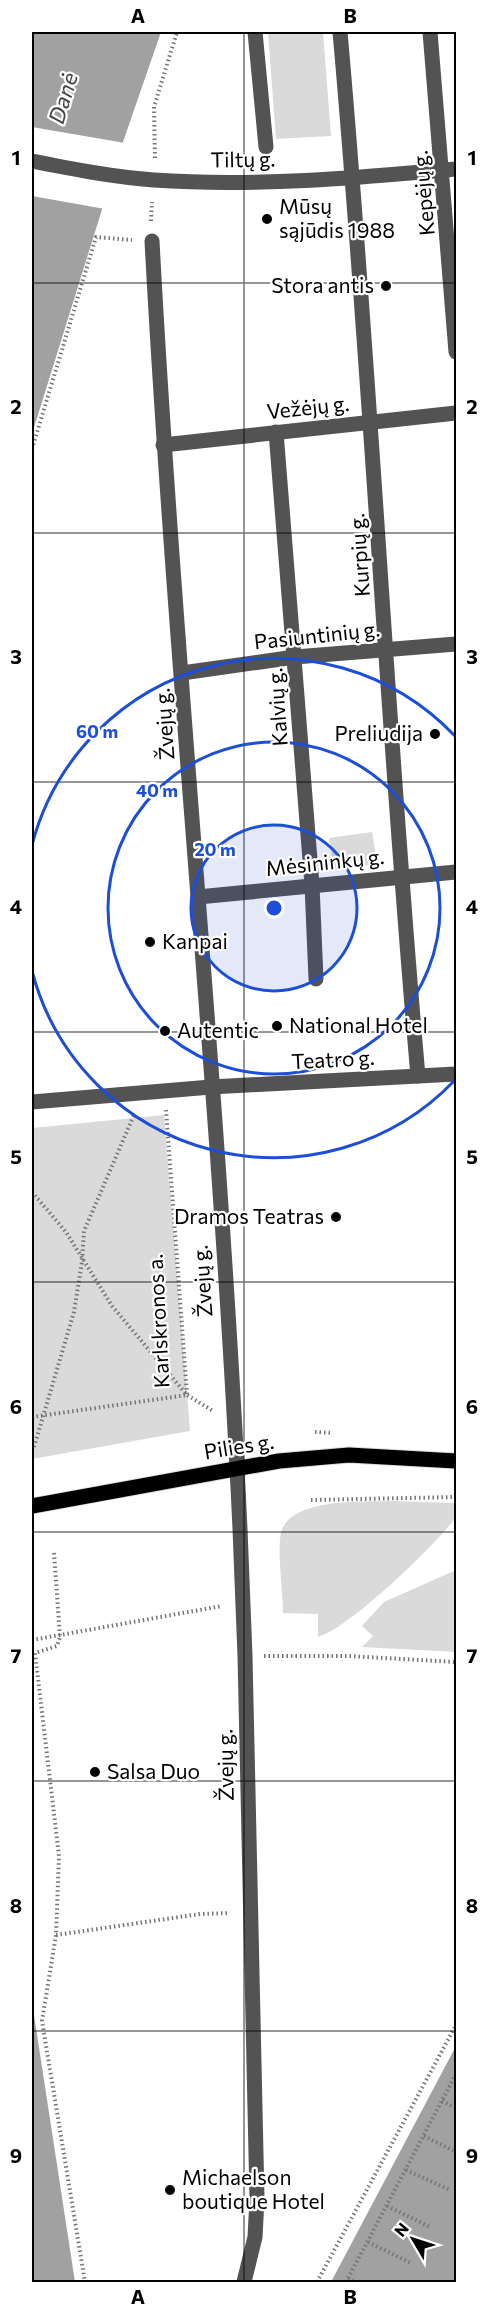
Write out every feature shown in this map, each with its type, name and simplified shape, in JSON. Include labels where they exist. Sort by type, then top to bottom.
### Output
[{"type":"main road","name":"Pilies g.","points":[[32,1506],[237,1467],[349,1455],[456,1461]]},
{"type":"street","points":[[255,32],[266,147]]},
{"type":"street","name":"Kurpių g.","points":[[340,32],[353,176],[401,877],[418,1076]]},
{"type":"street","name":"Kepėjų g.","points":[[430,32],[450,169],[456,352]]},
{"type":"street","name":"Tiltų g.","points":[[32,161],[119,177],[200,182],[353,176],[450,169]]},
{"type":"street","name":"Žvejų g.","points":[[152,241],[163,445],[182,672],[237,1467],[245,1656],[257,2199],[255,2237],[244,2283]]},
{"type":"street","name":"Vežėjų g.","points":[[163,445],[456,413]]},
{"type":"street","name":"Kalvių g.","points":[[276,432],[312,885],[316,979]]},
{"type":"street","name":"Pasiuntinių g.","points":[[182,672],[295,657],[456,644]]},
{"type":"street","name":"Mėsininkų g.","points":[[198,897],[456,872]]},
{"type":"street","name":"Teatro g.","points":[[211,1088],[456,1074]]},
{"type":"street","points":[[32,1102],[211,1088]]},
{"type":"path","points":[[155,159],[154,107],[177,32]]},
{"type":"path","points":[[32,449],[96,237],[152,241]]},
{"type":"path","points":[[32,1443],[34,1447],[74,1312],[82,1263],[84,1231],[143,1092]]},
{"type":"path","name":"Karlskronos a.","points":[[32,1417],[187,1395],[164,1092]]},
{"type":"path","points":[[32,1192],[66,1232],[82,1263],[112,1306],[187,1395],[234,1425]]},
{"type":"path","points":[[311,1500],[456,1497]]},
{"type":"path","points":[[54,1553],[60,1637],[57,1646],[35,1653],[59,1856],[56,1935],[42,2021],[85,2283]]},
{"type":"path","points":[[32,1640],[60,1637],[243,1601]]},
{"type":"path","points":[[245,1656],[348,1656],[456,1662]]},
{"type":"path","points":[[56,1935],[200,1914],[249,1912]]},
{"type":"path","points":[[317,2283],[456,2025]]},
{"type":"path","points":[[357,2283],[347,2281],[456,2074]]},
{"type":"path","points":[[442,2101],[456,2108]]},
{"type":"path","points":[[424,2136],[456,2152]]},
{"type":"path","points":[[406,2170],[450,2190]]},
{"type":"path","points":[[387,2206],[430,2227]]},
{"type":"path","points":[[368,2242],[411,2264]]},
{"type":"shaded area","points":[[268,32],[323,32],[331,136],[276,139]]},
{"type":"shaded area","points":[[372,832],[377,864],[334,870],[329,838]]},
{"type":"shaded area","points":[[164,1115],[190,1431],[32,1459],[32,1128]]},
{"type":"shaded area","points":[[390,1501],[456,1503],[456,1517],[446,1530],[391,1584],[332,1631],[318,1637],[318,1614],[283,1613],[280,1540],[287,1522],[297,1513],[328,1504]]},
{"type":"shaded area","points":[[456,1570],[456,1652],[362,1647],[373,1636],[362,1626],[384,1602]]},
{"type":"water","name":"Danė","points":[[32,32],[161,32],[124,139],[32,434]]},
{"type":"water","points":[[32,2002],[75,2282],[32,2282]]},
{"type":"water","points":[[456,2046],[456,2282],[331,2282]]},
{"type":"pier","points":[[32,127],[125,143],[105,209],[32,196]]},
{"type":"place","name":"Mūsų sąjūdis 1988","points":[[267,219]]},
{"type":"place","name":"Stora antis","points":[[386,286]]},
{"type":"place","name":"Preliudija","points":[[435,734]]},
{"type":"place","name":"Kanpai","points":[[150,942]]},
{"type":"place","name":"National Hotel","points":[[277,1026]]},
{"type":"place","name":"Autentic","points":[[165,1031]]},
{"type":"place","name":"Dramos Teatras","points":[[336,1217]]},
{"type":"place","name":"Salsa Duo","points":[[95,1772]]},
{"type":"place","name":"Michaelson boutique Hotel","points":[[170,2190]]}]
